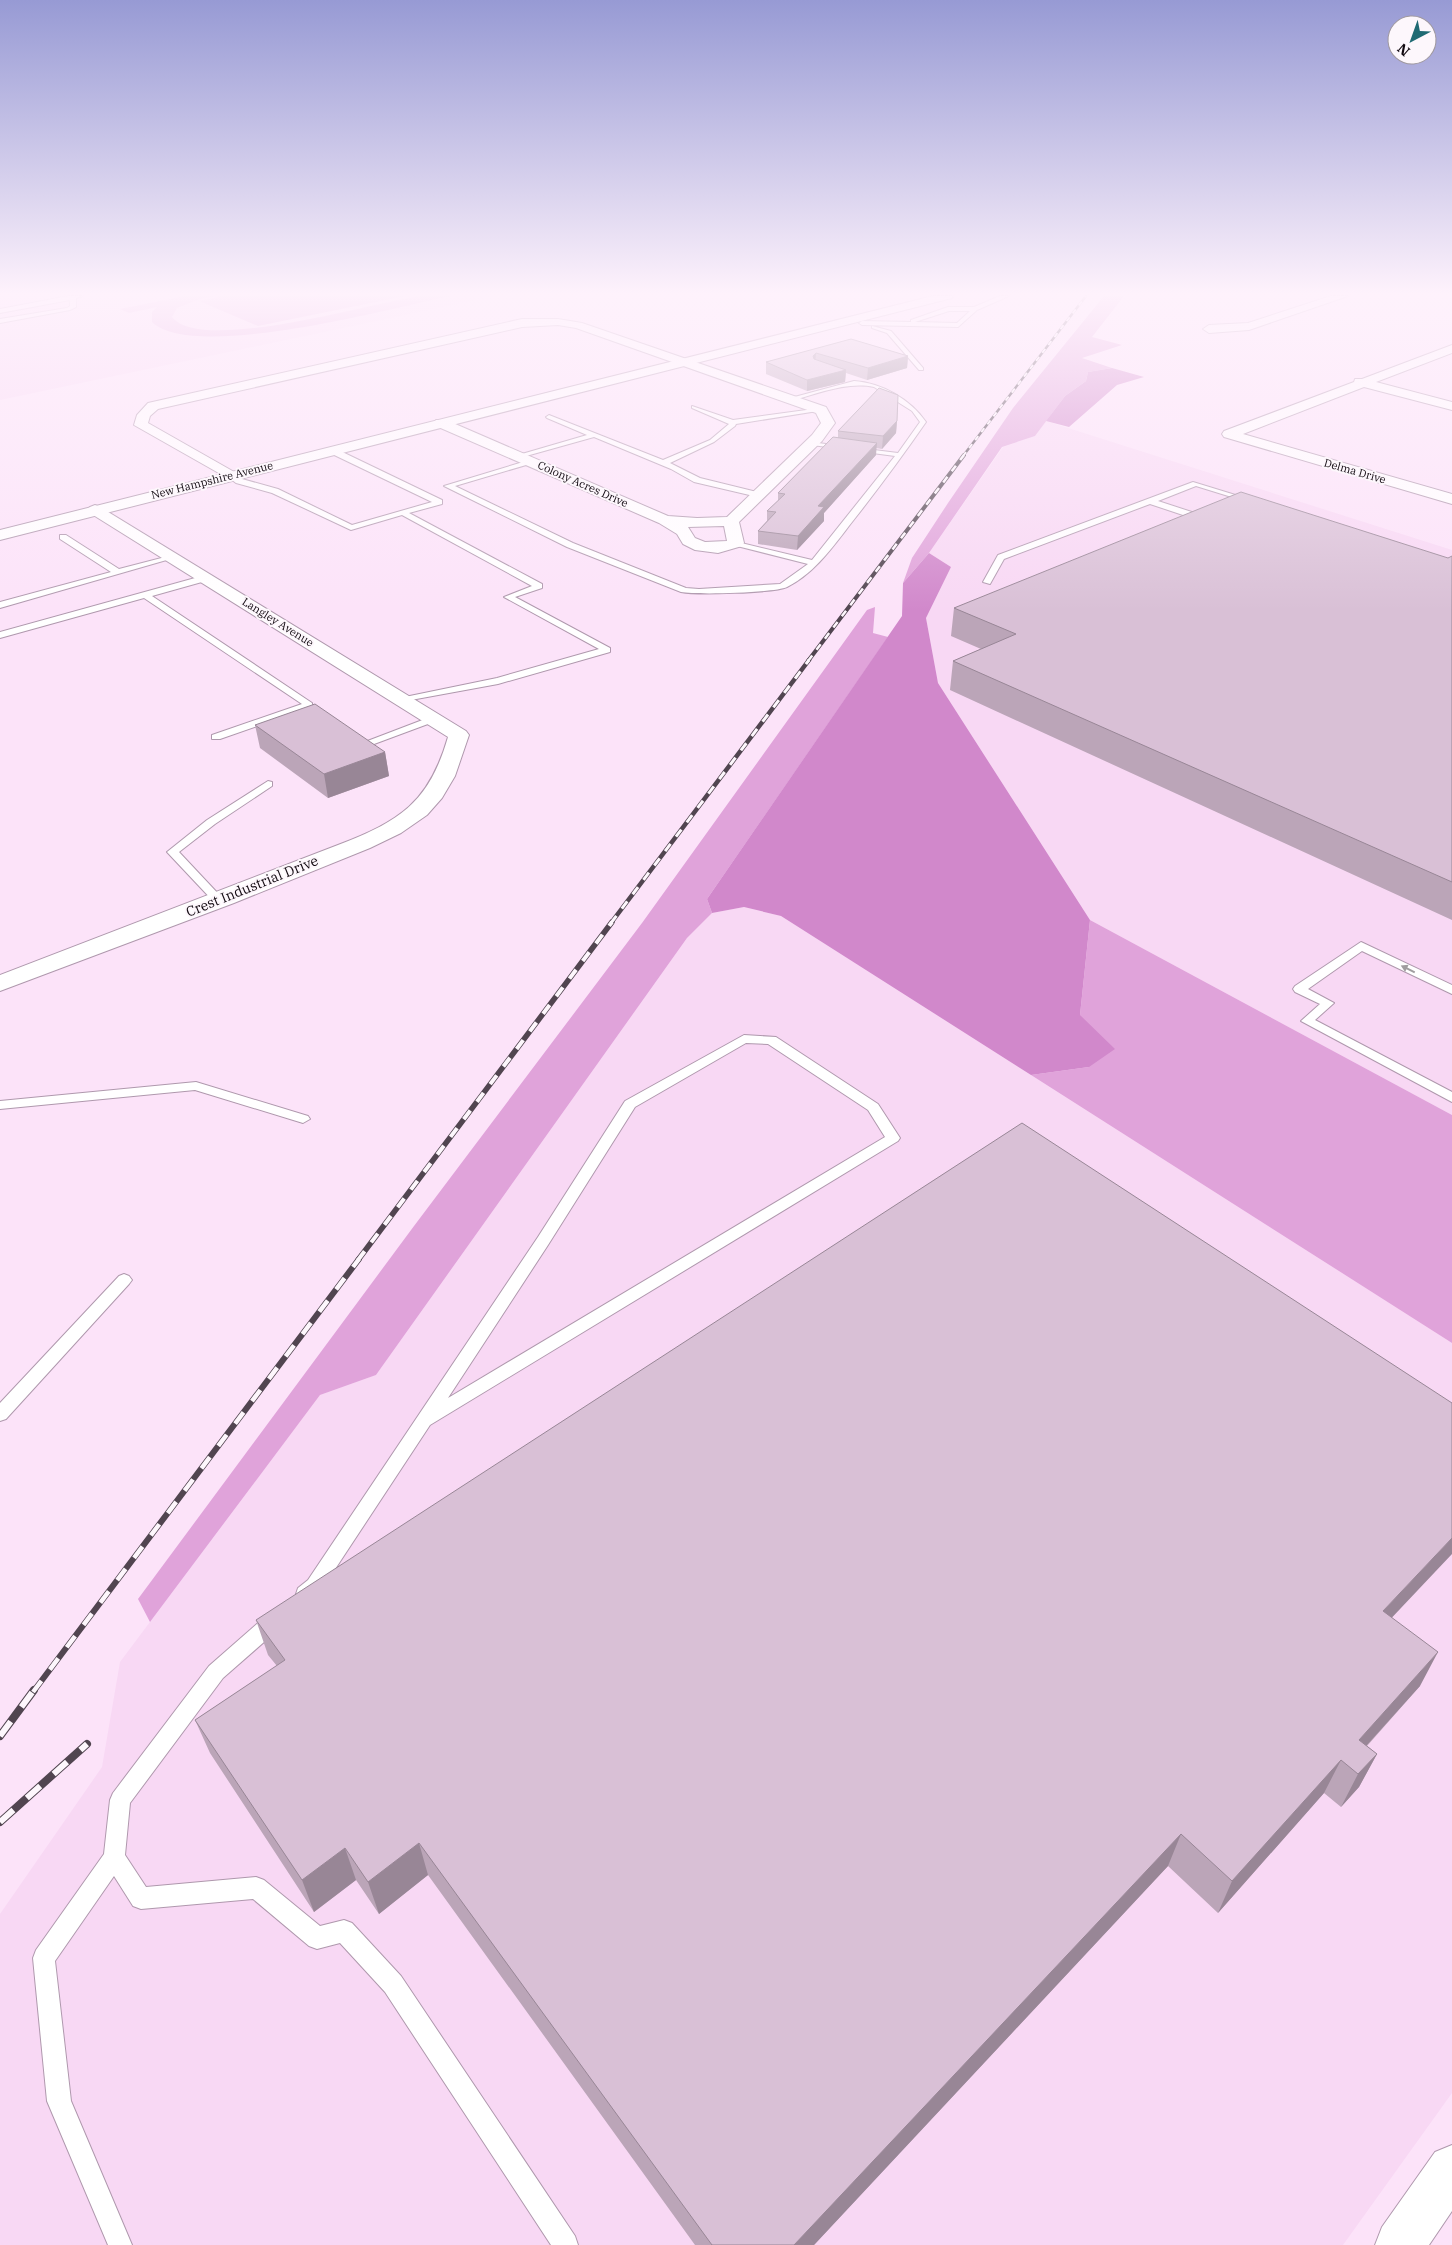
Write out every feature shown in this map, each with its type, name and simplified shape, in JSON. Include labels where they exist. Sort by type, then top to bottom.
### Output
[{"type":"street","points":[[176,401],[153,406],[144,415],[141,425],[231,476]]},
{"type":"street","name":"New Hampshire Avenue","points":[[0,534],[528,401]]},
{"type":"street","points":[[665,520],[684,531],[689,541],[698,546],[718,548],[736,543],[731,521],[812,443],[828,423],[821,410],[795,401]]},
{"type":"street","name":"Delma Drive","points":[[1313,401],[1229,434],[1452,499]]},
{"type":"street","points":[[1432,401],[1452,406]]},
{"type":"street","name":"Colony Acres Drive","points":[[441,422],[665,520],[697,523],[731,521]]},
{"type":"street","name":"Langley Avenue","points":[[95,510],[459,735]]},
{"type":"street","name":"Crest Industrial Drive","points":[[0,984],[219,900],[388,832],[418,811],[441,785],[450,769],[459,735]]},
{"type":"street","points":[[1400,2245],[1452,2169]]},
{"type":"lane","points":[[594,435],[448,486],[570,546],[684,590],[699,592],[782,586],[792,581],[821,556],[900,455],[923,422],[914,410],[899,401]]},
{"type":"lane","points":[[694,408],[732,422],[821,410]]},
{"type":"lane","points":[[549,417],[663,463],[698,480],[758,495]]},
{"type":"lane","points":[[663,463],[712,441],[733,425],[732,422]]},
{"type":"lane","points":[[812,443],[900,455]]},
{"type":"lane","points":[[231,476],[239,482],[275,491],[351,528],[439,502],[331,450]]},
{"type":"lane","points":[[987,582],[1001,557],[1196,484],[1256,502]]},
{"type":"lane","points":[[1238,503],[1247,499]]},
{"type":"lane","points":[[1150,501],[1201,518],[1210,514]]},
{"type":"lane","points":[[402,513],[539,586],[508,597],[607,650],[498,682],[403,700]]},
{"type":"lane","points":[[63,537],[117,572]]},
{"type":"lane","points":[[736,543],[813,563]]},
{"type":"lane","points":[[0,605],[172,557]]},
{"type":"lane","points":[[0,635],[206,578]]},
{"type":"lane","points":[[146,595],[308,705],[216,737]]},
{"type":"lane","points":[[362,745],[433,719]]},
{"type":"lane","points":[[219,900],[173,852],[211,822],[268,784]]},
{"type":"lane","points":[[1452,990],[1361,946],[1299,989],[1328,1003],[1307,1021],[1452,1098]]},
{"type":"lane","points":[[120,2245],[60,2101],[44,1958],[114,1858],[120,1800],[216,1672],[314,1586],[423,1421],[543,1241],[630,1104],[744,1038],[771,1040],[873,1107],[893,1138],[423,1421]]},
{"type":"lane","points":[[0,1105],[196,1086],[303,1119]]},
{"type":"lane","points":[[0,1414],[124,1280]]},
{"type":"lane","points":[[114,1858],[141,1898],[256,1888],[317,1938],[344,1931],[393,1984],[566,2245]]},
{"type":"shaded area","points":[[1019,401],[1061,401],[1035,436],[1002,447],[929,553],[903,583],[912,558]]},
{"type":"shaded area","points":[[1061,401],[1099,401],[1069,427],[1046,421]]},
{"type":"shaded area","points":[[1046,421],[1452,550],[1452,1115],[1090,920],[938,683],[926,618],[951,567],[929,553],[1003,447],[1035,436]]},
{"type":"shaded area","points":[[929,553],[951,567],[926,618],[938,683],[1090,920],[1080,1015],[1115,1049],[1089,1067],[1031,1075],[781,916],[744,907],[712,913],[707,899],[902,616],[903,583]]},
{"type":"shaded area","points":[[875,607],[873,633],[888,637],[707,899],[712,913],[687,938],[376,1375],[320,1395],[150,1622],[138,1599],[414,1226],[642,923],[867,610]]},
{"type":"shaded area","points":[[744,907],[781,916],[1452,1343],[1452,2093],[1343,2245],[0,2245],[0,1914],[102,1767],[120,1662],[320,1395],[376,1375],[687,938],[712,913]]},
{"type":"shaded area","points":[[1090,920],[1452,1115],[1452,1343],[1031,1075],[1089,1067],[1080,1015]]},
{"type":"building","points":[[867,401],[898,401],[897,421],[883,436],[838,431]]},
{"type":"building","points":[[833,437],[877,443],[818,506],[824,507],[798,536],[758,531],[776,512],[767,511],[785,494],[778,493]]},
{"type":"building","points":[[1241,492],[1448,558],[1452,556],[1452,882],[953,661],[1016,634],[954,608]]},
{"type":"building","points":[[315,704],[385,752],[324,774],[255,725]]},
{"type":"building","points":[[1022,1123],[1452,1403],[1452,1538],[1383,1611],[1438,1652],[1359,1740],[1377,1754],[1358,1774],[1341,1760],[1232,1881],[1181,1834],[794,2245],[712,2245],[419,1843],[368,1882],[345,1848],[302,1880],[195,1720],[285,1660],[256,1620]]},
{"type":"railway","points":[[963,456],[1005,401]]},
{"type":"railway","points":[[808,661],[964,455]]},
{"type":"railway","points":[[611,923],[809,660]]},
{"type":"railway","points":[[358,1260],[612,922]]},
{"type":"railway","points":[[33,1692],[359,1259]]},
{"type":"railway","points":[[0,1736],[34,1690]]},
{"type":"railway","points":[[0,1822],[87,1744]]}]
